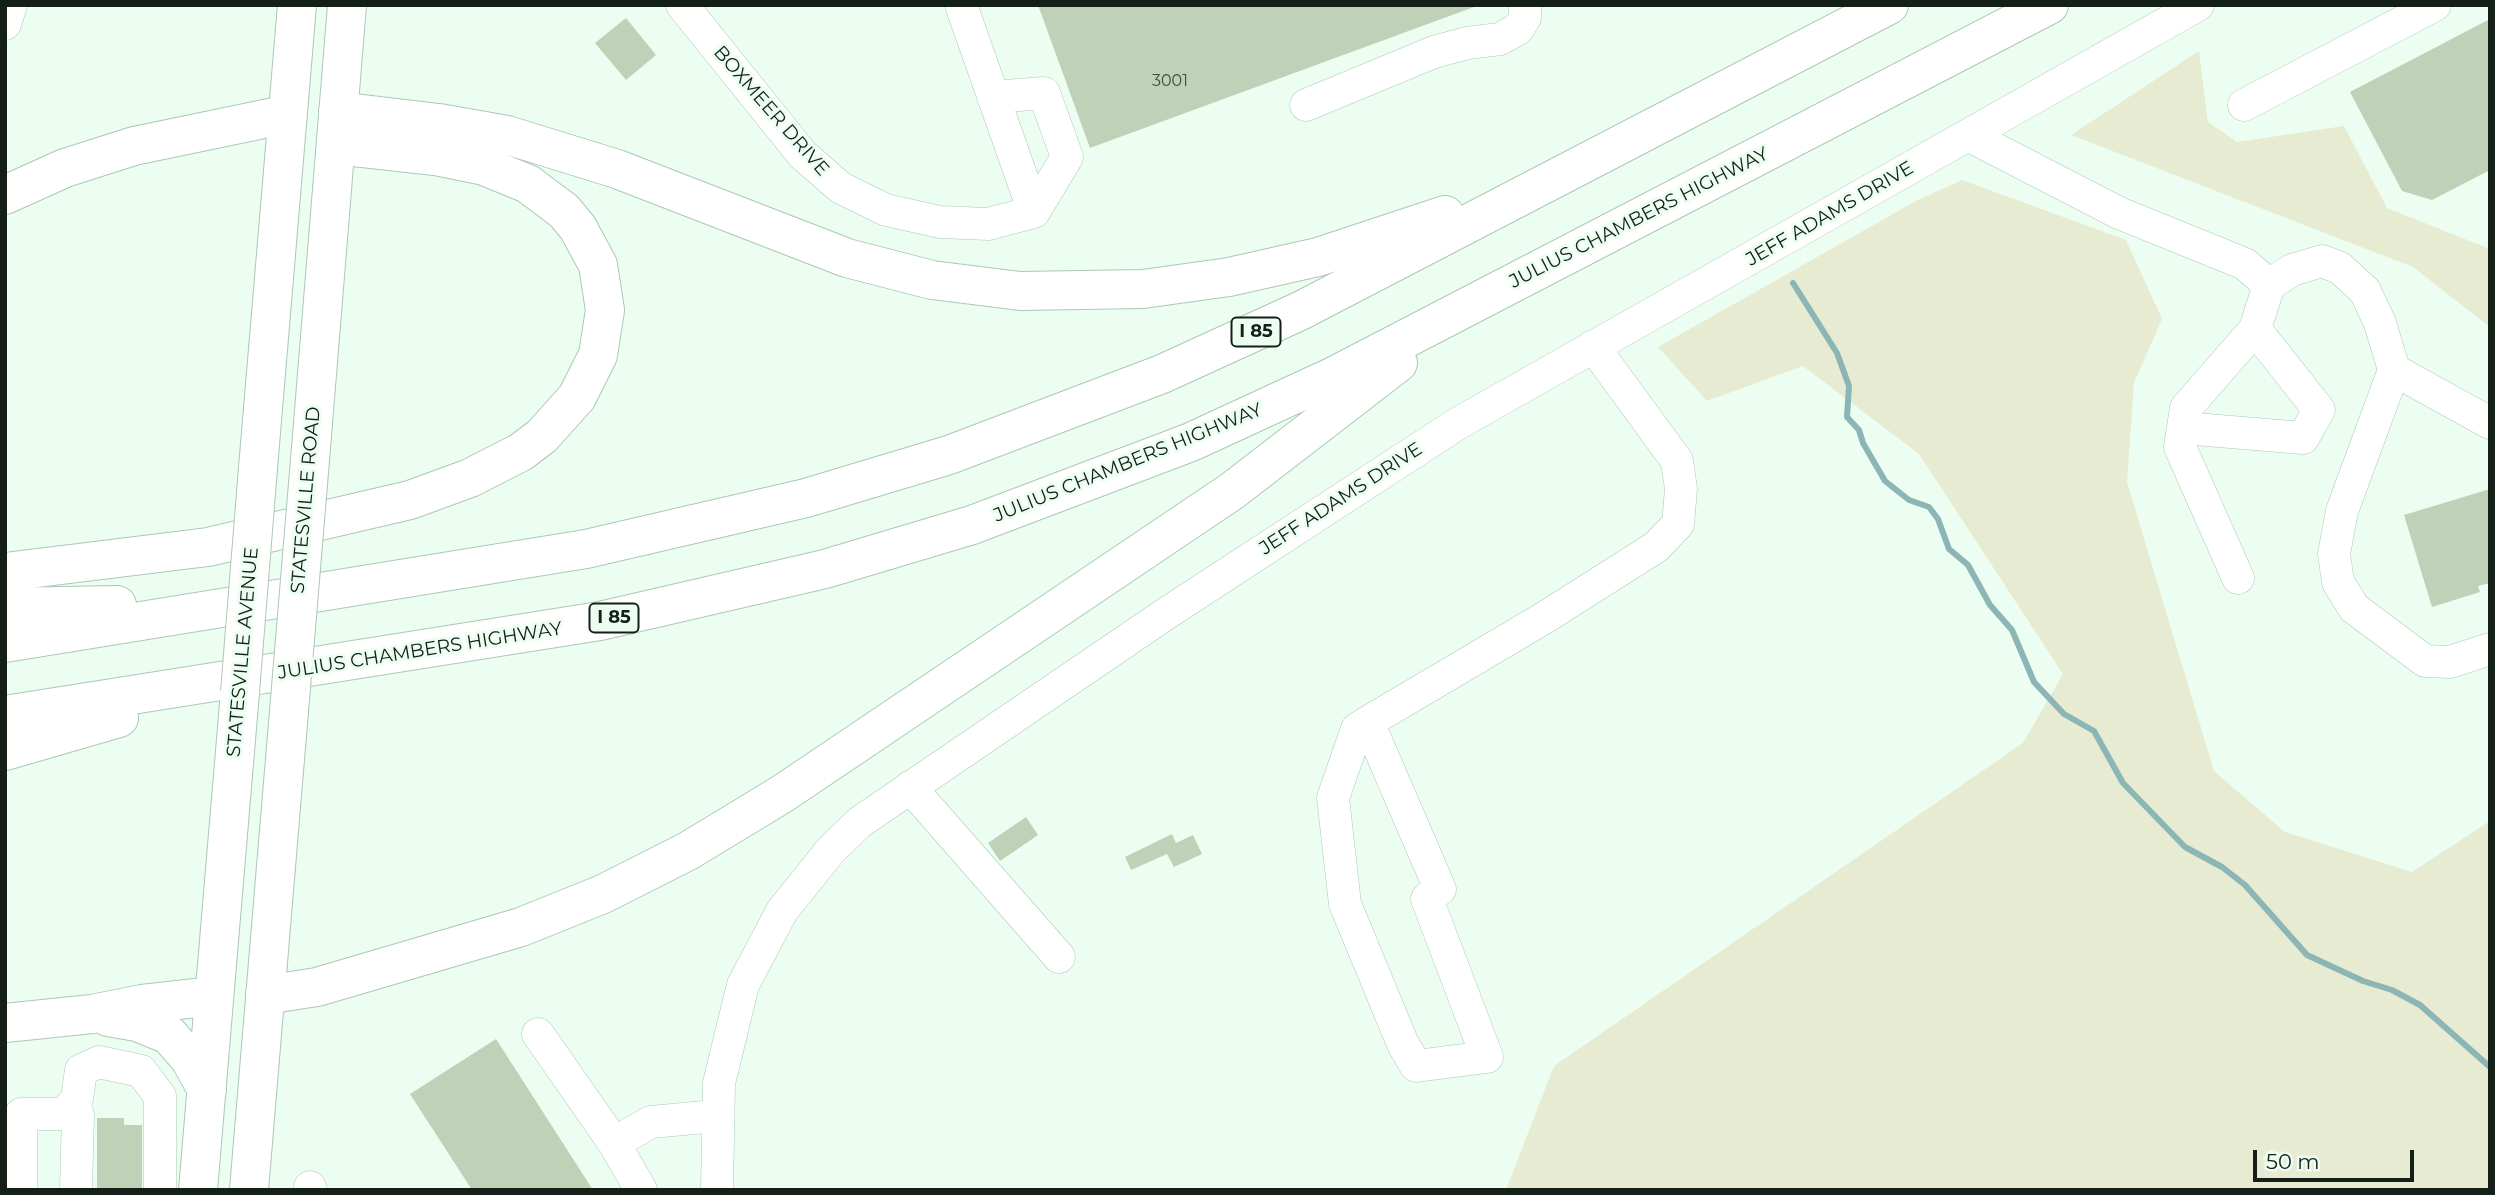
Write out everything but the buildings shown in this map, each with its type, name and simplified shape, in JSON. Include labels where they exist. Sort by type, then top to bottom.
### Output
[{"type":"main road","points":[[288,114],[297,5]]},
{"type":"main road","name":"STATESVILLE ROAD","points":[[265,995],[347,5]]},
{"type":"main road","name":"I 85","points":[[5,643],[512,562],[647,536],[806,498],[949,455],[1091,403],[1231,343],[1551,181],[1889,5]]},
{"type":"main road","name":"JULIUS CHAMBERS HIGHWAY","points":[[5,715],[248,679],[612,619],[751,588],[912,544],[1045,500],[1191,442],[1332,377],[2049,5]]},
{"type":"main road","points":[[5,195],[65,168],[134,146],[288,114],[435,156],[484,166],[528,184],[564,211],[578,228],[598,265],[606,310],[597,355],[577,397],[542,436],[521,452],[470,478],[410,500],[208,547],[5,572]]},
{"type":"main road","name":"STATESVILLE AVENUE","points":[[198,1190],[288,114]]},
{"type":"main road","points":[[337,128],[439,123],[507,135],[617,169],[847,258],[932,280],[1020,291],[1143,289],[1274,268],[1551,181]]},
{"type":"main road","points":[[5,1023],[92,1014],[142,1004],[214,996],[265,995],[317,987],[521,927],[603,894],[688,851],[782,794],[1232,491],[1479,301]]},
{"type":"main road","points":[[5,607],[256,603]]},
{"type":"main road","points":[[5,751],[248,679]]},
{"type":"main road","points":[[249,1190],[265,995]]},
{"type":"main road","points":[[92,1014],[137,1021],[169,1035],[190,1059],[207,1090]]},
{"type":"street","points":[[5,24],[10,5]]},
{"type":"street","name":"BOXMEER DRIVE","points":[[682,5],[803,155],[841,188],[886,210],[940,222],[988,224],[1034,212]]},
{"type":"street","points":[[961,5],[1034,212]]},
{"type":"street","points":[[1306,105],[1434,52],[1467,43],[1500,39],[1518,29],[1525,18],[1525,5]]},
{"type":"street","name":"JEFF ADAMS DRIVE","points":[[717,1190],[716,1116],[725,1049],[739,996],[761,947],[782,911],[831,850],[860,822],[1384,470],[1457,424],[2197,5]]},
{"type":"street","points":[[2244,105],[2435,5]]},
{"type":"street","points":[[993,97],[1031,102],[1044,93],[1067,157],[1034,212]]},
{"type":"street","points":[[1968,135],[2119,213],[2245,264],[2269,285]]},
{"type":"street","points":[[1048,144],[1053,180]]},
{"type":"street","points":[[2238,578],[2180,447],[2186,408],[2255,330],[2269,285],[2306,264],[2322,261],[2340,268],[2365,290],[2380,323],[2394,370],[2342,511],[2334,554],[2338,582],[2354,608],[2425,661],[2450,663],[2490,649]]},
{"type":"street","points":[[2183,428],[2302,438],[2319,410],[2255,330]]},
{"type":"street","points":[[1368,722],[1440,889],[1427,899],[1487,1057],[1416,1066],[1403,1044],[1345,904],[1333,798],[1357,729],[1368,722],[1544,618],[1656,547],[1678,524],[1681,489],[1677,461],[1593,346]]},
{"type":"street","points":[[2394,370],[2490,423]]},
{"type":"street","points":[[910,787],[1059,957]]},
{"type":"street","points":[[538,1034],[614,1143],[641,1190]]},
{"type":"street","points":[[64,1114],[77,1099],[81,1070],[99,1062],[141,1071],[160,1096],[160,1190]]},
{"type":"street","points":[[21,1190],[21,1114],[78,1115],[76,1190]]},
{"type":"street","points":[[614,1143],[652,1122],[716,1116]]},
{"type":"green space","points":[[2199,51],[2208,122],[2237,142],[2344,126],[2387,208],[2490,249],[2490,327],[2413,267],[2071,135]]},
{"type":"green space","points":[[1962,180],[2126,240],[2162,319],[2134,383],[2127,482],[2214,771],[2285,832],[2412,872],[2490,821],[2490,1190],[1506,1190],[1554,1066],[2023,743],[2063,674],[1919,454],[1803,366],[1707,401],[1658,347],[1916,201]]},
{"type":"waterway","points":[[1793,283],[1837,353],[1849,386],[1847,417],[1859,430],[1863,443],[1885,481],[1909,500],[1929,507],[1938,519],[1949,549],[1968,565],[1990,605],[2012,630],[2034,682],[2064,714],[2094,731],[2123,783],[2185,847],[2222,867],[2245,885],[2307,955],[2363,981],[2392,990],[2420,1005],[2490,1067]]}]
